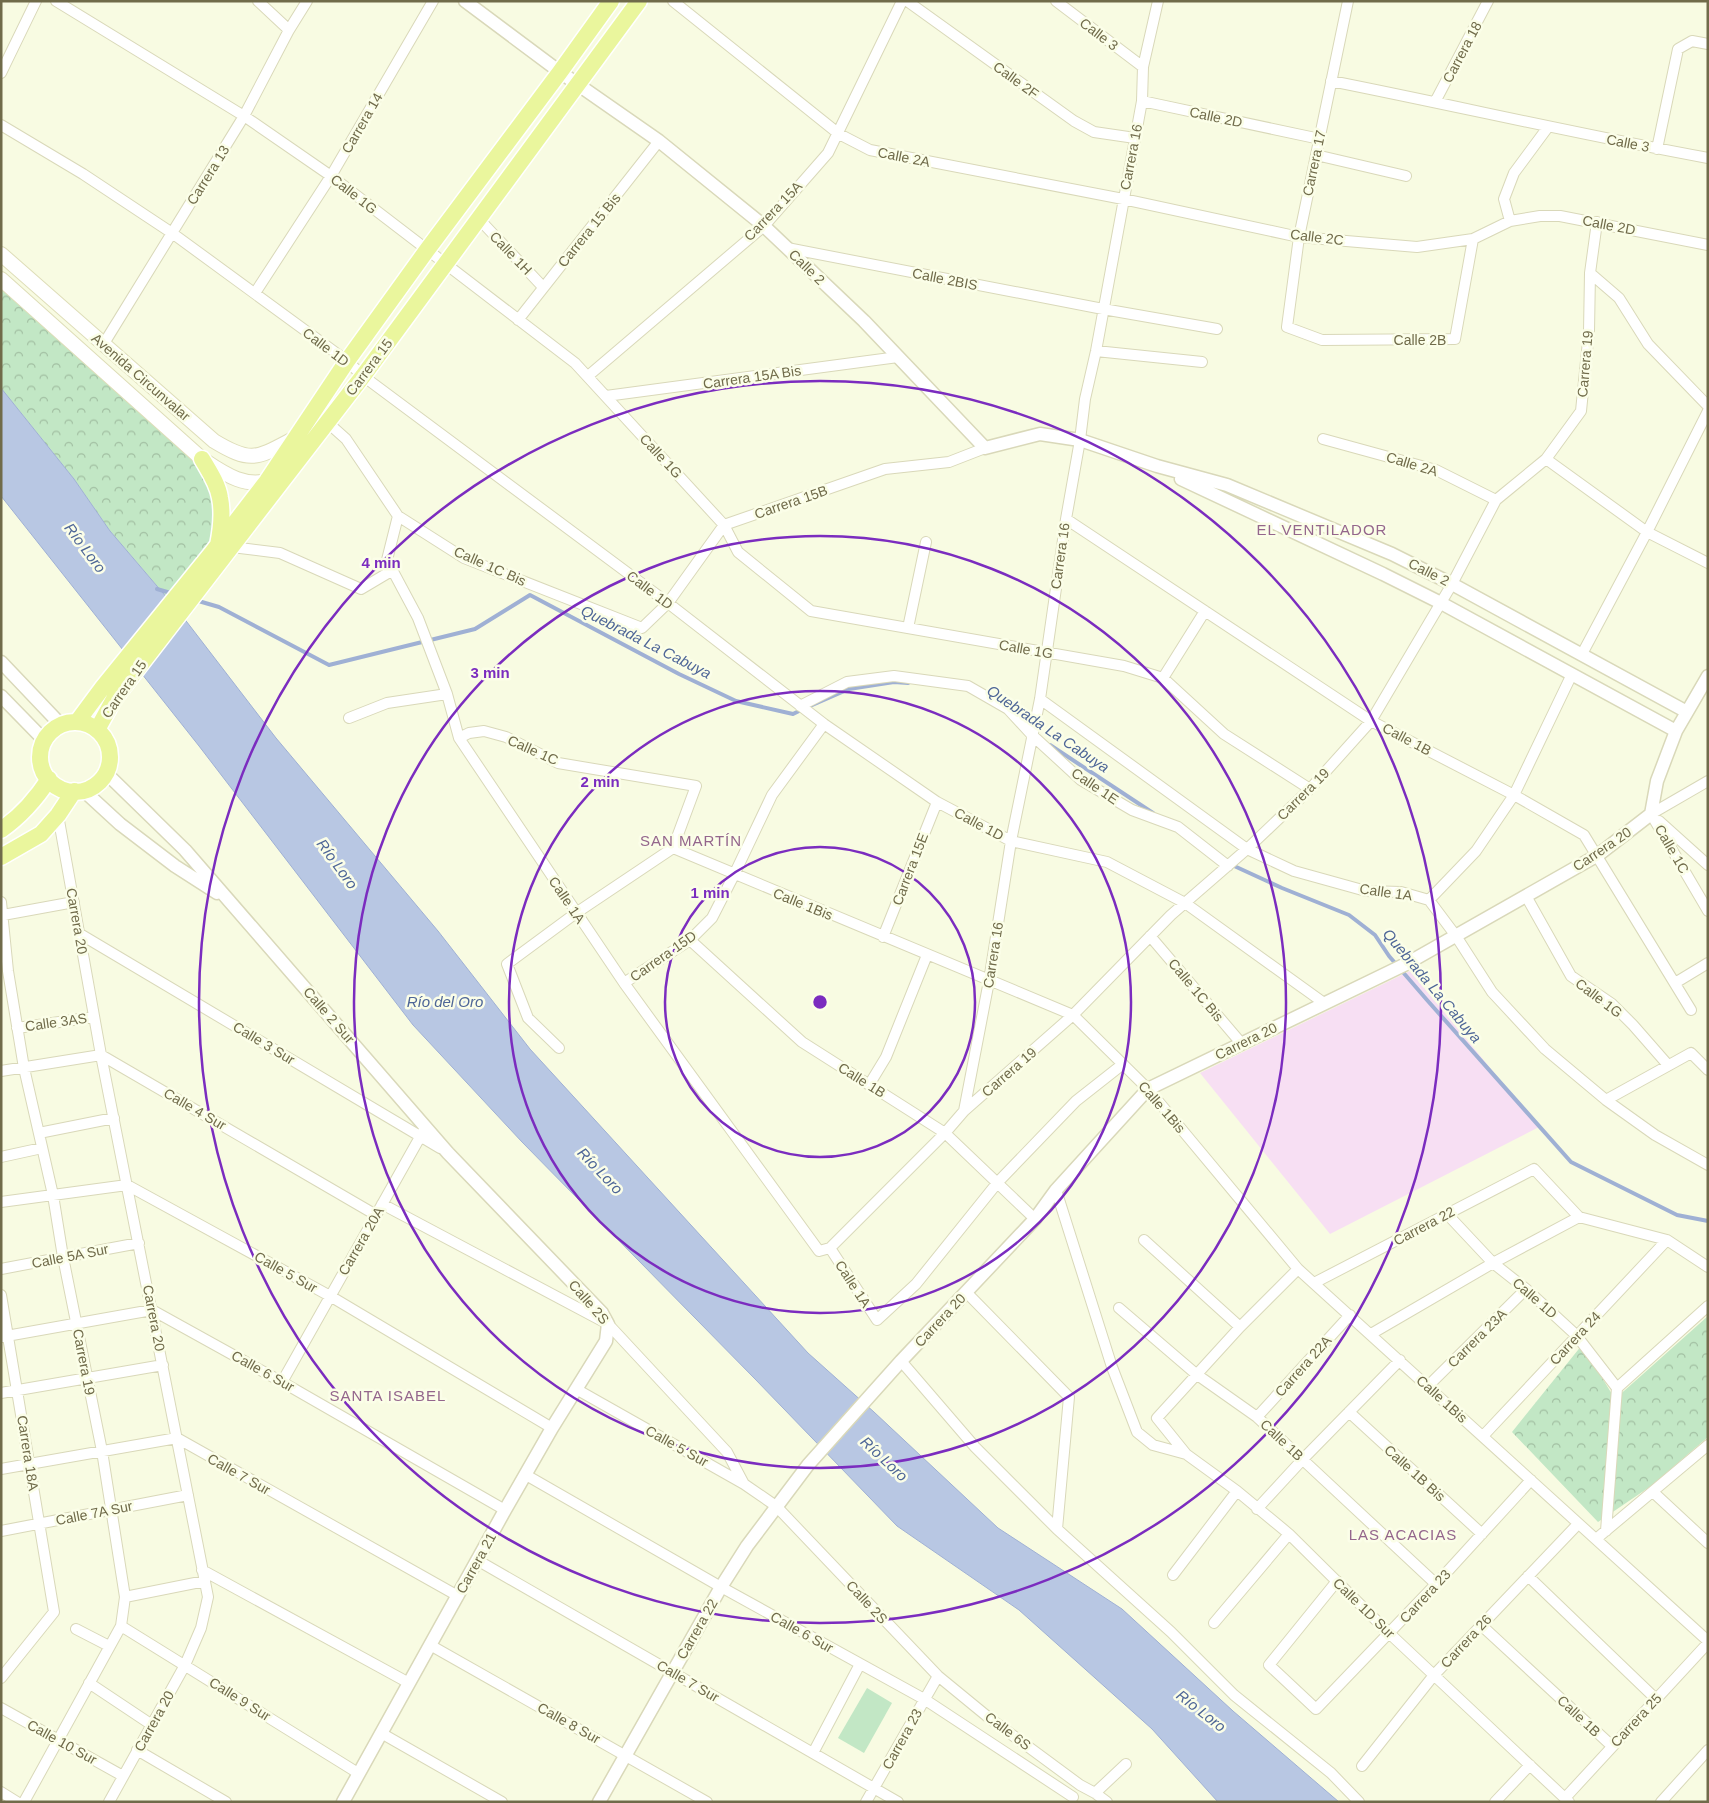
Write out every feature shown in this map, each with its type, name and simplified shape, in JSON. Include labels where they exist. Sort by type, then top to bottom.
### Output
[{"type":"main road","name":"Carrera 15","points":[[97,730],[114,699],[221,551],[347,361],[426,250],[611,1]]},
{"type":"main road","name":"Carrera 15","points":[[69,723],[103,687],[288,472],[363,376],[639,1]]},
{"type":"main road","name":"Avenida Circunvalar","points":[[1,254],[214,441],[229,450],[243,455],[254,456],[266,453],[295,438]]},
{"type":"main road","name":"Avenida Circunvalar","points":[[1,279],[202,459],[228,476],[247,482],[267,481],[288,472]]},
{"type":"main road","points":[[202,459],[214,481],[220,498],[221,551]]},
{"type":"main road","points":[[69,723],[88,724],[97,730],[105,739],[109,750],[109,762],[106,773],[92,787],[78,791],[62,789],[45,774],[41,763],[40,751],[44,740],[51,731],[69,723]]},
{"type":"main road","points":[[1,830],[13,822],[37,797],[49,779]]},
{"type":"main road","points":[[1,857],[41,834],[78,791]]},
{"type":"street","points":[[1,73],[36,1]]},
{"type":"street","name":"Calle 1G","points":[[56,1],[244,116],[331,176],[575,364],[724,525],[738,552],[811,611],[1124,666],[1163,678],[1224,734],[1310,789]]},
{"type":"street","points":[[258,1],[289,30]]},
{"type":"street","name":"Carrera 13","points":[[103,345],[244,116],[289,30],[307,1]]},
{"type":"street","name":"Carrera 14","points":[[255,294],[331,176],[433,1]]},
{"type":"street","name":"Calle 2","points":[[465,1],[560,72],[659,141],[764,226],[864,321],[985,448],[1040,434],[1080,440],[1157,466],[1227,485],[1392,554],[1452,584],[1687,712]]},
{"type":"street","name":"Calle 2A","points":[[673,1],[839,134],[870,150],[1123,199]]},
{"type":"street","name":"Carrera 15A","points":[[588,376],[764,226],[828,153],[839,134],[902,1]]},
{"type":"street","name":"Calle 2F","points":[[907,1],[1074,121],[1094,132],[1135,138]]},
{"type":"street","name":"Calle 3","points":[[1056,1],[1143,67]]},
{"type":"street","name":"Carrera 16","points":[[964,1111],[989,981],[1011,841],[1040,698],[1085,399],[1096,351],[1142,101],[1143,67],[1158,1]]},
{"type":"street","name":"Carrera 17","points":[[1287,327],[1299,237],[1348,1]]},
{"type":"street","name":"Carrera 18","points":[[1435,102],[1488,1]]},
{"type":"street","points":[[1657,149],[1678,49],[1692,41],[1708,44]]},
{"type":"street","points":[[1331,81],[1435,102]]},
{"type":"street","name":"Calle 2D","points":[[1142,101],[1320,139]]},
{"type":"street","name":"Calle 3","points":[[1435,102],[1548,127],[1708,158]]},
{"type":"street","name":"Calle 1D","points":[[1,125],[83,174],[172,233],[347,361],[363,376],[668,602],[824,724],[936,802],[1011,841],[1107,862],[1186,903],[1324,1003]]},
{"type":"street","points":[[1510,221],[1504,199],[1514,173],[1548,127]]},
{"type":"street","name":"Carrera 15 Bis","points":[[518,320],[659,141]]},
{"type":"street","points":[[1316,155],[1406,176]]},
{"type":"street","name":"Calle 2C","points":[[1123,199],[1299,237],[1417,248],[1473,239],[1510,221]]},
{"type":"street","name":"Calle 2D","points":[[1510,221],[1540,216],[1560,216],[1708,245]]},
{"type":"street","name":"Calle 1H","points":[[479,220],[543,287]]},
{"type":"street","name":"Carrera 19","points":[[819,1251],[830,1248],[945,1133],[964,1111],[1072,1015],[1150,936],[1247,849],[1310,789],[1372,721],[1452,584],[1496,500],[1546,459],[1581,410],[1589,331],[1590,273],[1597,222]]},
{"type":"street","name":"Calle 2B","points":[[1287,327],[1322,340],[1454,339],[1473,239]]},
{"type":"street","name":"Calle 2BIS","points":[[787,248],[1103,309]]},
{"type":"street","points":[[1590,273],[1619,298],[1648,344],[1708,406]]},
{"type":"street","points":[[1103,309],[1218,329]]},
{"type":"street","points":[[1096,351],[1202,362]]},
{"type":"street","name":"Carrera 15A Bis","points":[[606,396],[898,357]]},
{"type":"street","points":[[1582,654],[1647,532],[1708,411]]},
{"type":"street","name":"Calle 1C Bis","points":[[327,422],[346,439],[398,516],[464,558],[642,628],[668,602]]},
{"type":"street","name":"Calle 2A","points":[[1323,439],[1436,470],[1496,500]]},
{"type":"street","name":"Carrera 15B","points":[[724,525],[885,470],[949,462],[985,448]]},
{"type":"street","points":[[1546,459],[1647,532],[1708,563]]},
{"type":"street","name":"Calle 2","points":[[1157,466],[1441,603],[1676,731]]},
{"type":"street","name":"Calle 1A","points":[[398,516],[387,560],[418,618],[447,694],[459,738],[624,983],[819,1251]]},
{"type":"street","name":"Calle 1B","points":[[1066,519],[1372,721],[1514,795],[1584,835],[1598,855],[1691,1010]]},
{"type":"street","points":[[668,602],[724,525]]},
{"type":"street","points":[[908,628],[926,542]]},
{"type":"street","points":[[221,551],[280,553],[361,589],[393,570]]},
{"type":"street","points":[[1163,678],[1205,611]]},
{"type":"street","points":[[1,662],[69,723]]},
{"type":"street","points":[[1429,900],[1476,851],[1514,795],[1572,674]]},
{"type":"street","name":"Calle 1E","points":[[800,706],[847,682],[894,676],[968,686],[1008,709],[1081,780],[1132,810],[1178,827],[1230,863]]},
{"type":"street","points":[[1651,814],[1657,781],[1676,731],[1708,676]]},
{"type":"street","points":[[349,718],[387,703],[447,694]]},
{"type":"street","points":[[1,696],[44,740]]},
{"type":"street","name":"Calle 1A","points":[[1040,698],[1247,849],[1294,871],[1366,892],[1401,892],[1429,900],[1456,936],[1492,992],[1545,1048],[1606,1100],[1655,1135],[1708,1165]]},
{"type":"street","name":"Carrera 15D","points":[[624,983],[690,940],[712,918],[772,795],[824,724]]},
{"type":"street","name":"Calle 1C","points":[[459,738],[469,733],[484,731],[506,737],[558,763],[696,786],[673,848]]},
{"type":"street","name":"Calle 2 Sur","points":[[106,773],[185,850],[423,1131]]},
{"type":"street","points":[[1651,814],[1708,781]]},
{"type":"street","name":"Calle 2 Sur","points":[[78,791],[175,866],[231,903]]},
{"type":"street","name":"Carrera 15E","points":[[883,937],[936,802]]},
{"type":"street","points":[[1651,814],[1708,865]]},
{"type":"street","name":"Calle 1C","points":[[1651,814],[1708,911]]},
{"type":"street","name":"Carrera 20","points":[[808,1465],[901,1361],[1035,1219],[1056,1190],[1148,1089],[1406,964],[1598,855],[1651,814]]},
{"type":"street","name":"Carrera 20","points":[[58,815],[101,1055],[208,1597],[201,1628],[185,1665],[109,1802]]},
{"type":"street","points":[[559,1048],[528,1018],[507,964],[576,913],[673,848]]},
{"type":"street","name":"Calle 1Bis","points":[[673,848],[1072,1015],[1148,1089],[1298,1269],[1708,1642]]},
{"type":"street","name":"Calle 1G","points":[[1526,896],[1571,976],[1612,1004],[1633,1025],[1668,1066]]},
{"type":"street","name":"Carrera 19","points":[[1,902],[5,972],[24,1068],[53,1195],[63,1257],[102,1451],[125,1597],[121,1626],[24,1802]]},
{"type":"street","points":[[3,916],[74,902]]},
{"type":"street","name":"Calle 3 Sur","points":[[80,934],[423,1131]]},
{"type":"street","name":"Calle 1C Bis","points":[[1150,936],[1241,1043]]},
{"type":"street","name":"Calle 1B","points":[[690,940],[802,1042],[945,1133],[1035,1219]]},
{"type":"street","points":[[869,1085],[886,1057],[927,955]]},
{"type":"street","points":[[1675,983],[1708,964]]},
{"type":"street","name":"Calle 3AS","points":[[17,1028],[94,1017]]},
{"type":"street","points":[[1606,1100],[1690,1053],[1708,1070]]},
{"type":"street","points":[[1,1071],[101,1055]]},
{"type":"street","name":"Calle 4 Sur","points":[[101,1055],[376,1215]]},
{"type":"street","points":[[998,1182],[1076,1101],[1123,1064]]},
{"type":"street","points":[[39,1133],[114,1118]]},
{"type":"street","name":"Calle 2S","points":[[423,1131],[448,1153],[602,1313],[608,1324],[727,1452],[744,1484]]},
{"type":"street","name":"Carrera 20A","points":[[282,1382],[423,1131]]},
{"type":"street","points":[[1,1157],[42,1148]]},
{"type":"street","name":"Carrera 22","points":[[1314,1283],[1534,1168],[1578,1217]]},
{"type":"street","name":"Calle 1A","points":[[830,1248],[877,1320],[920,1278],[998,1182]]},
{"type":"street","points":[[1,1202],[127,1184]]},
{"type":"street","name":"Calle 5 Sur","points":[[127,1184],[330,1296],[552,1428]]},
{"type":"street","points":[[1056,1190],[1112,1367],[1137,1432],[1153,1445],[1186,1454]]},
{"type":"street","points":[[382,1204],[608,1324]]},
{"type":"street","name":"Calle 1D","points":[[1447,1214],[1493,1264],[1526,1289],[1576,1335],[1617,1388]]},
{"type":"street","points":[[1371,1334],[1578,1217],[1667,1240],[1708,1267]]},
{"type":"street","points":[[1144,1240],[1240,1327]]},
{"type":"street","name":"Carrera 24","points":[[1483,1436],[1667,1240]]},
{"type":"street","name":"Calle 5A Sur","points":[[1,1269],[139,1243]]},
{"type":"street","points":[[1196,1374],[1298,1269]]},
{"type":"street","name":"Carrera 23A","points":[[1428,1386],[1526,1289]]},
{"type":"street","points":[[966,1292],[1069,1397],[1057,1529]]},
{"type":"street","name":"Carrera 18A","points":[[1,1295],[4,1337],[17,1390],[54,1612],[1,1678]]},
{"type":"street","points":[[1606,1531],[1617,1388],[1708,1306]]},
{"type":"street","name":"Calle 1B","points":[[1119,1308],[1196,1374],[1257,1417],[1436,1584]]},
{"type":"street","points":[[4,1337],[152,1310]]},
{"type":"street","name":"Calle 6 Sur","points":[[152,1310],[505,1510]]},
{"type":"street","name":"Carrera 22A","points":[[1257,1417],[1350,1315]]},
{"type":"street","name":"Carrera 21","points":[[343,1802],[505,1510],[552,1428],[606,1341],[608,1324]]},
{"type":"street","points":[[1258,1509],[1400,1360]]},
{"type":"street","points":[[901,1361],[975,1447],[1057,1529],[1171,1632],[1234,1694],[1330,1774],[1359,1802]]},
{"type":"street","points":[[1,1393],[163,1365]]},
{"type":"street","name":"Calle 1D Sur","points":[[1196,1374],[1158,1418],[1186,1454],[1237,1491],[1289,1534],[1389,1633],[1567,1800]]},
{"type":"street","name":"Calle 5 Sur","points":[[576,1389],[744,1484],[776,1506]]},
{"type":"street","name":"Calle 1B Bis","points":[[1349,1412],[1482,1534]]},
{"type":"street","points":[[1,1469],[177,1438]]},
{"type":"street","name":"Calle 7 Sur","points":[[177,1438],[458,1596]]},
{"type":"street","points":[[1596,1539],[1706,1449]]},
{"type":"street","name":"Carrera 22","points":[[599,1802],[721,1587],[776,1506],[808,1465]]},
{"type":"street","name":"Calle 6 Sur","points":[[526,1475],[721,1587],[924,1700],[1072,1800]]},
{"type":"street","name":"Carrera 23","points":[[1336,1582],[1269,1665],[1316,1709],[1436,1584],[1531,1480]]},
{"type":"street","points":[[1173,1575],[1237,1491]]},
{"type":"street","points":[[1652,1492],[1708,1543]]},
{"type":"street","name":"Calle 7A Sur","points":[[1,1531],[188,1495]]},
{"type":"street","name":"Calle 2S","points":[[776,1506],[938,1676]]},
{"type":"street","name":"Carrera 26","points":[[1362,1766],[1434,1674],[1578,1524]]},
{"type":"street","points":[[1214,1623],[1289,1534]]},
{"type":"street","name":"Calle 7 Sur","points":[[477,1560],[898,1802]]},
{"type":"street","points":[[202,1570],[409,1683]]},
{"type":"street","points":[[1528,1576],[1656,1699]]},
{"type":"street","points":[[125,1597],[204,1581]]},
{"type":"street","name":"Calle 1B","points":[[1481,1625],[1612,1746]]},
{"type":"street","name":"Calle 9 Sur","points":[[121,1626],[358,1773]]},
{"type":"street","points":[[76,1630],[109,1646]]},
{"type":"street","name":"Carrera 25","points":[[1567,1800],[1612,1746],[1708,1642]]},
{"type":"street","name":"Calle 8 Sur","points":[[430,1645],[707,1802]]},
{"type":"street","points":[[813,1753],[860,1664]]},
{"type":"street","name":"Carrera 23","points":[[866,1802],[938,1676]]},
{"type":"street","name":"Calle 6S","points":[[938,1676],[988,1717],[1080,1785]]},
{"type":"street","points":[[89,1683],[152,1724]]},
{"type":"street","name":"Calle 10 Sur","points":[[1,1708],[123,1776]]},
{"type":"street","points":[[381,1733],[502,1802]]},
{"type":"street","points":[[137,1750],[226,1802]]},
{"type":"street","points":[[1666,1800],[1708,1750]]},
{"type":"street","points":[[1095,1793],[1126,1764]]},
{"type":"street","points":[[1495,1802],[1530,1765]]},
{"type":"street","points":[[1072,1800],[1080,1785],[1095,1793],[1106,1802]]},
{"type":"street","points":[[1,1792],[18,1802]]},
{"type":"shaded area","points":[[1410,971],[1539,1127],[1330,1234],[1200,1073]]},
{"type":"green space","points":[[1,279],[202,459],[221,529],[170,601],[110,531],[74,479],[1,388]]},
{"type":"green space","points":[[1708,1316],[1708,1437],[1651,1486],[1598,1522],[1512,1432],[1582,1345],[1615,1399]]},
{"type":"green space","points":[[867,1688],[892,1703],[864,1753],[838,1738]]},
{"type":"water","name":"Río del Oro","points":[[1,388],[74,479],[110,531],[180,613],[276,738],[438,931],[530,1049],[808,1353],[998,1528],[1122,1609],[1233,1711],[1339,1802],[1218,1802],[1152,1729],[1019,1610],[897,1526],[522,1142],[413,1025],[199,746],[1,496]]},
{"type":"waterway","name":"Quebrada La Cabuya","points":[[157,589],[174,594]]},
{"type":"waterway","name":"Quebrada La Cabuya","points":[[195,600],[219,607],[329,665],[475,629],[530,595],[679,674],[736,701],[793,714],[803,709]]},
{"type":"waterway","name":"Quebrada La Cabuya","points":[[810,706],[849,689],[894,682],[908,683]]},
{"type":"waterway","name":"Quebrada La Cabuya","points":[[1050,745],[1153,813]]},
{"type":"waterway","name":"Quebrada La Cabuya","points":[[1232,865],[1282,888],[1349,915],[1375,935],[1389,956],[1571,1162],[1677,1215],[1708,1221]]},
{"type":"district","name":"EL VENTILADOR","points":[[1322,530]]},
{"type":"district","name":"SAN MARTÍN","points":[[691,841]]},
{"type":"district","name":"SANTA ISABEL","points":[[388,1396]]},
{"type":"district","name":"LAS ACACIAS","points":[[1403,1535]]},
{"type":"water label","name":"Río Loro","points":[[85,548]]},
{"type":"water label","name":"Río Loro","points":[[337,864]]},
{"type":"water label","name":"Río Loro","points":[[600,1171]]},
{"type":"water label","name":"Río Loro","points":[[884,1459]]},
{"type":"water label","name":"Río Loro","points":[[1201,1711]]}]
